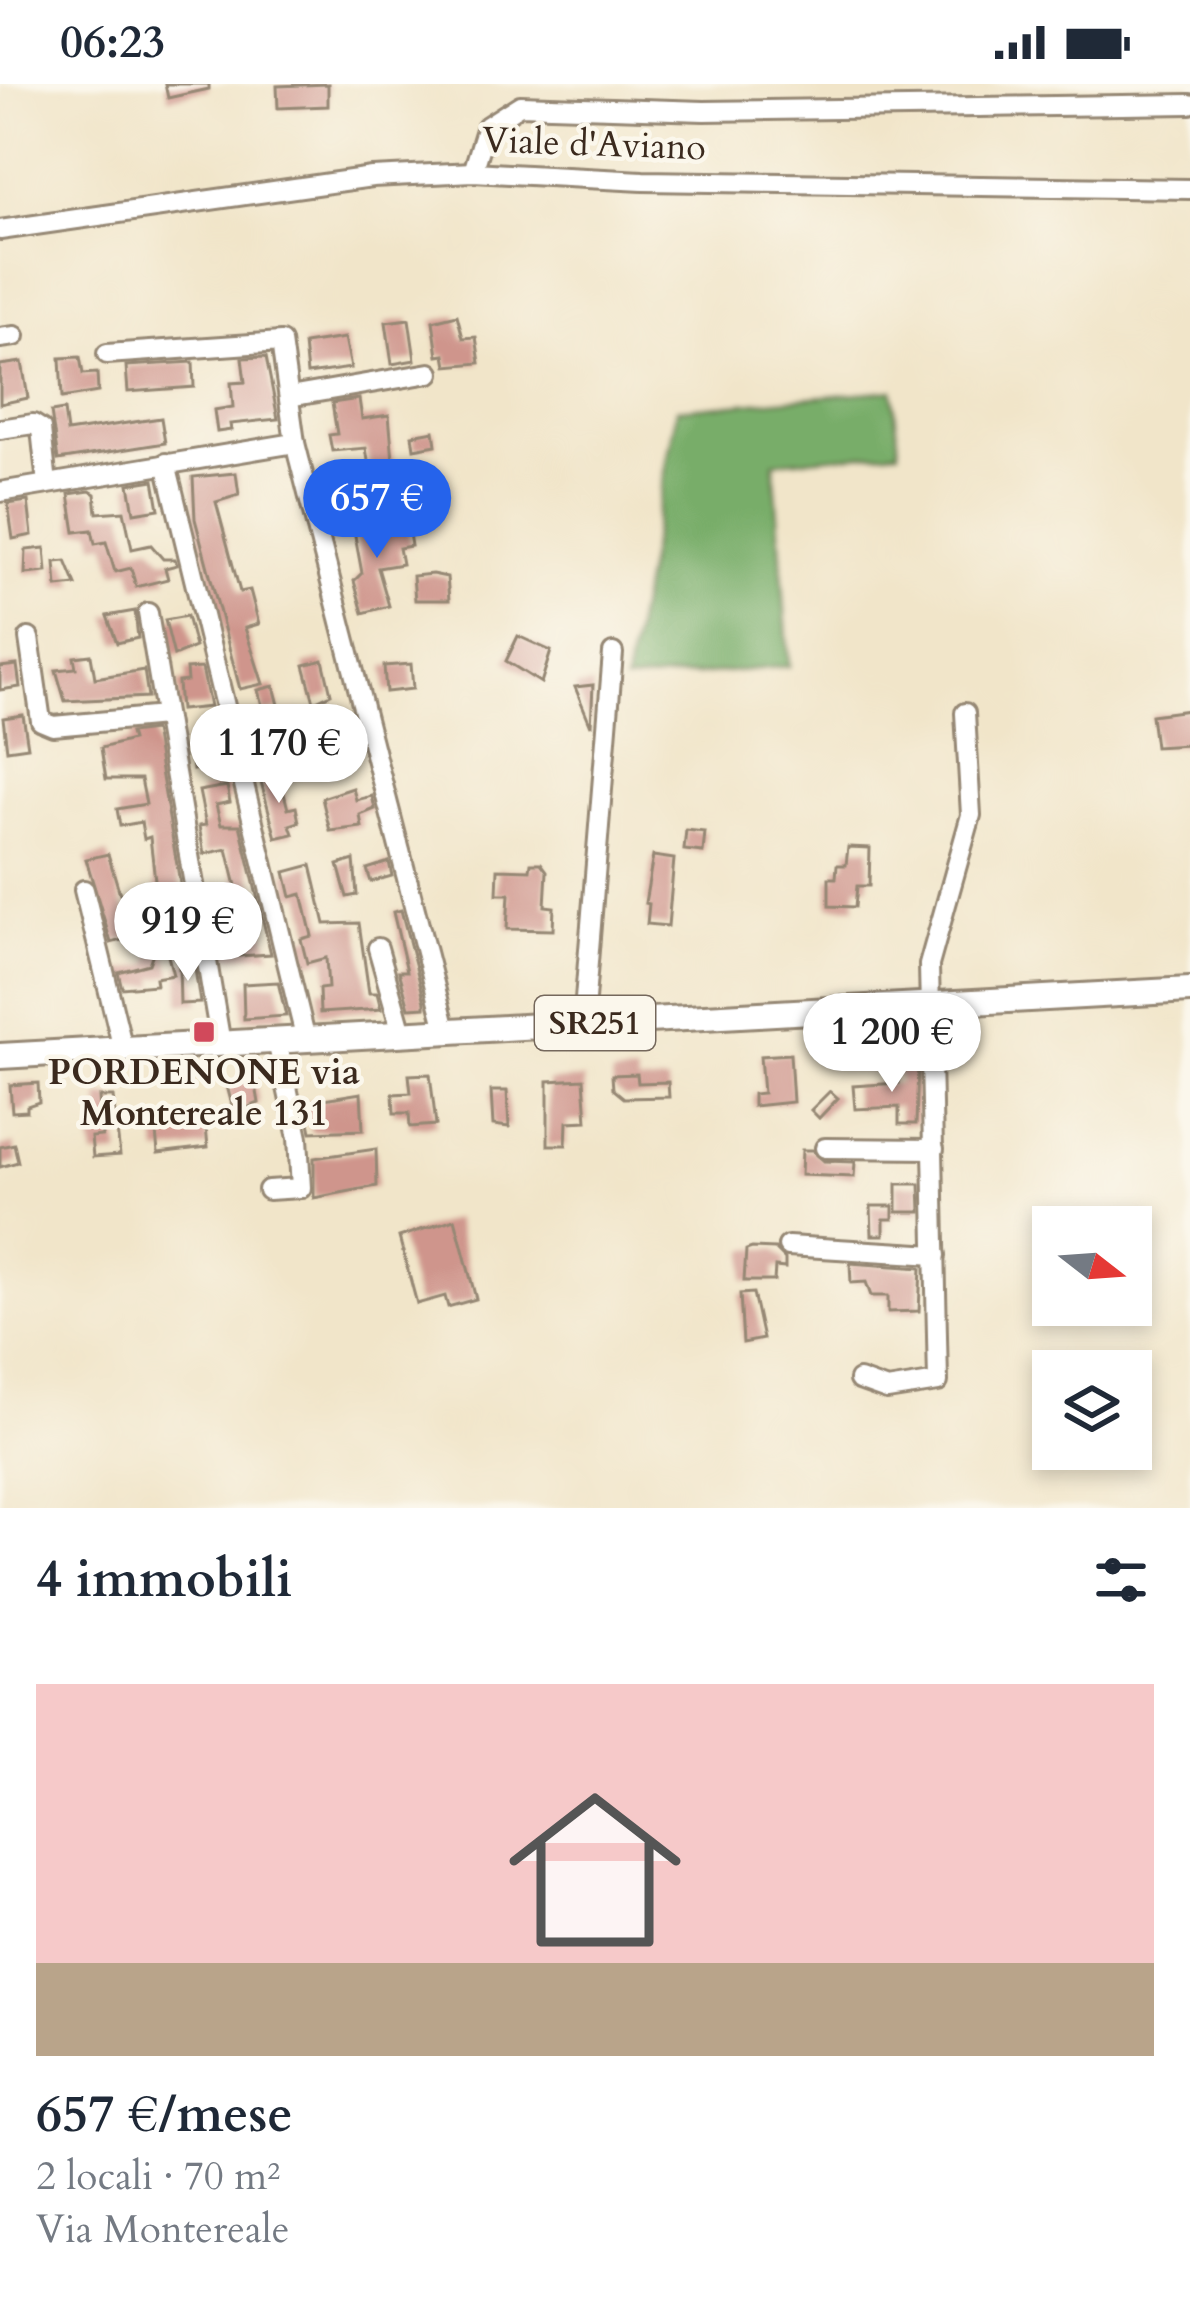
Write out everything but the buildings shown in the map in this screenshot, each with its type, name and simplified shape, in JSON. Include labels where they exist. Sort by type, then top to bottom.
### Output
[{"type":"main road","name":"SR251","points":[[0,1056],[1190,990]]},
{"type":"street","points":[[958,108],[959,84]]},
{"type":"street","points":[[473,172],[487,126],[520,105],[704,111],[1190,104]]},
{"type":"street","name":"Viale d'Aviano","points":[[0,230],[372,178],[473,172],[643,182],[1190,189]]},
{"type":"street","points":[[107,354],[281,341],[296,443],[446,1030]]},
{"type":"street","points":[[289,397],[430,374]]},
{"type":"street","points":[[0,429],[33,424],[41,429],[47,484]]},
{"type":"street","points":[[0,492],[296,443]]},
{"type":"street","points":[[166,464],[306,1040]]},
{"type":"street","points":[[148,613],[221,1044]]},
{"type":"street","points":[[29,638],[40,721],[52,726],[164,716]]},
{"type":"street","points":[[583,1024],[613,653]]},
{"type":"street","points":[[859,1380],[886,1390],[938,1382],[929,965],[971,815],[965,713]]},
{"type":"street","points":[[84,890],[123,1049]]},
{"type":"street","points":[[378,948],[403,1034]]},
{"type":"street","points":[[268,1190],[301,1188],[298,1138],[277,1041]]},
{"type":"street","points":[[824,1148],[934,1149]]},
{"type":"street","points":[[788,1246],[936,1255]]},
{"type":"green space","points":[[893,390],[899,451],[774,462],[789,666],[625,682],[677,409]]},
{"type":"place","name":"PORDENONE via Montereale 131","points":[[204,1032]]}]
